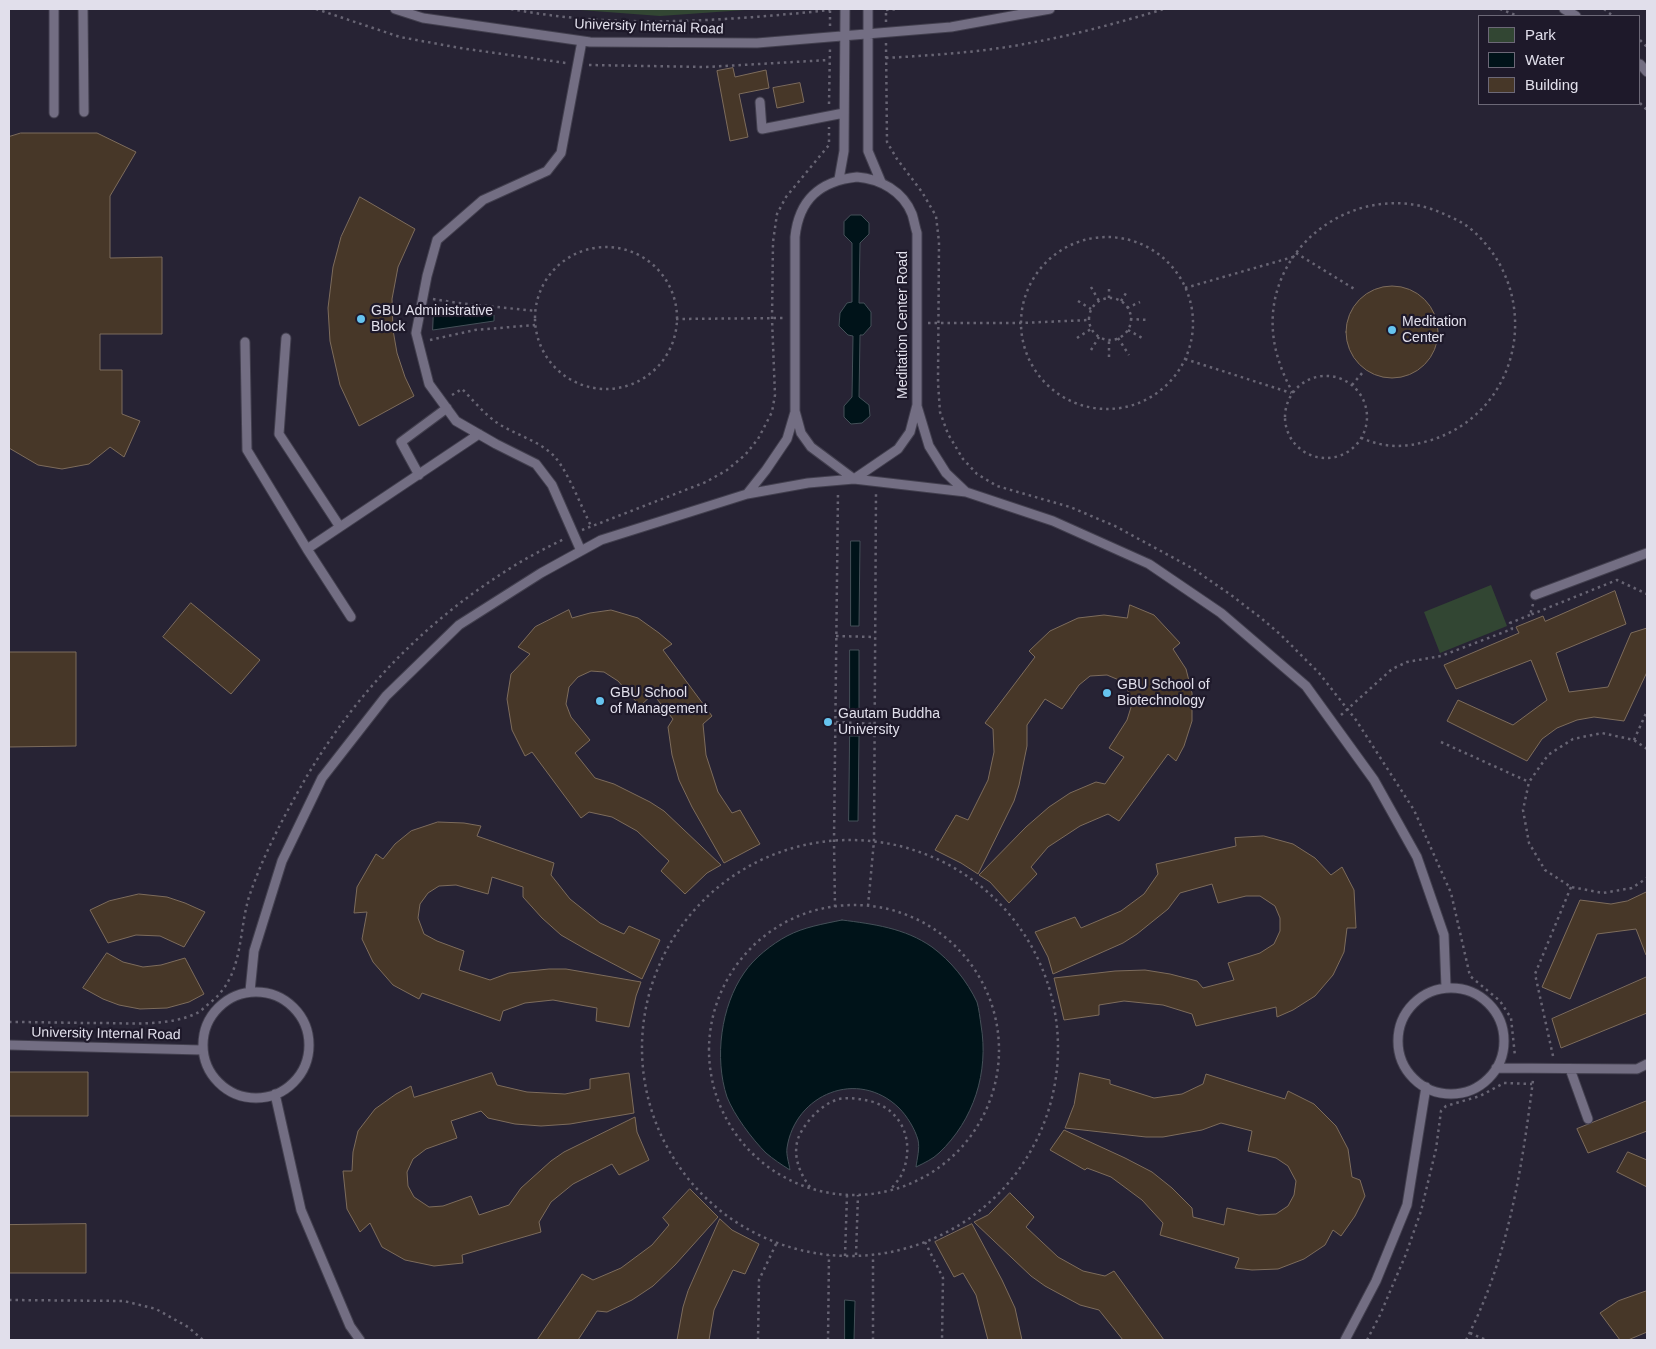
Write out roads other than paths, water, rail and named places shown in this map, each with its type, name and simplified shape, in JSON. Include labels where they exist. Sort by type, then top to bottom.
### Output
[{"type":"lane","points":[[54,9],[54,113]]},
{"type":"lane","points":[[83,9],[84,112]]},
{"type":"lane","name":"University Internal Road","points":[[395,9],[423,18],[582,41],[757,43],[951,26],[1050,9]]},
{"type":"lane","points":[[845,9],[844,151],[839,179],[822,187],[814,194],[804,205],[796,224],[795,411],[801,433],[811,447],[854,479]]},
{"type":"lane","points":[[868,9],[868,151],[881,182]]},
{"type":"lane","points":[[582,41],[561,153],[547,171],[483,200],[437,240],[416,333],[429,384],[456,421],[536,464],[552,485],[582,551]]},
{"type":"lane","points":[[760,102],[762,129],[844,113]]},
{"type":"lane","name":"Meditation Center Road","points":[[839,179],[857,177],[881,182],[900,196],[912,213],[917,234],[917,406],[910,432],[898,449],[854,479]]},
{"type":"lane","points":[[286,338],[279,434],[340,527]]},
{"type":"lane","points":[[245,342],[247,450],[351,617]]},
{"type":"lane","points":[[917,406],[929,446],[946,473],[966,492]]},
{"type":"lane","points":[[418,475],[401,442],[447,408]]},
{"type":"lane","points":[[747,494],[787,439],[795,411]]},
{"type":"lane","points":[[307,548],[479,434]]},
{"type":"lane","points":[[250,991],[254,952],[282,861],[322,778],[386,696],[459,625],[540,572],[601,540],[747,494],[808,483],[854,479],[966,492],[1053,521],[1149,564],[1221,614],[1306,686],[1374,780],[1417,857],[1444,936],[1446,987]]},
{"type":"lane","points":[[1535,595],[1647,553]]},
{"type":"lane","points":[[1446,987],[1464,988],[1486,999],[1500,1017],[1505,1035],[1503,1056],[1493,1075],[1479,1087],[1456,1094],[1439,1093],[1417,1082],[1404,1066],[1398,1046],[1399,1028],[1410,1006],[1430,991],[1446,987]]},
{"type":"lane","points":[[250,991],[268,992],[290,1003],[304,1021],[309,1039],[307,1060],[297,1079],[283,1091],[260,1099],[243,1097],[221,1087],[208,1070],[202,1050],[203,1032],[214,1011],[235,995],[250,991]]},
{"type":"lane","name":"University Internal Road","points":[[9,1045],[202,1050]]},
{"type":"lane","points":[[1496,1068],[1637,1069],[1647,1064]]},
{"type":"lane","points":[[1570,1069],[1588,1119]]},
{"type":"lane","points":[[1345,1340],[1376,1280],[1406,1205],[1426,1087]]},
{"type":"lane","points":[[275,1094],[301,1210],[350,1326],[360,1340]]},
{"type":"water","points":[[851,215],[861,215],[869,223],[869,234],[860,243],[859,303],[864,303],[871,312],[871,326],[863,335],[860,335],[859,397],[869,405],[870,416],[862,423],[851,424],[844,417],[844,406],[852,397],[853,336],[848,335],[839,326],[840,313],[847,303],[852,302],[852,243],[844,235],[844,222]]},
{"type":"water","points":[[434,305],[494,315],[494,321],[433,330]]},
{"type":"water","points":[[851,541],[860,541],[859,626],[851,626]]},
{"type":"water","points":[[850,650],[859,650],[859,713],[850,713]]},
{"type":"water","points":[[850,736],[859,736],[858,821],[849,821]]},
{"type":"water","points":[[842,920],[900,931],[932,947],[952,965],[977,1002],[983,1043],[983,1060],[976,1094],[970,1110],[951,1140],[937,1155],[916,1167],[919,1146],[915,1131],[902,1111],[883,1096],[865,1090],[848,1089],[831,1093],[815,1101],[802,1113],[792,1129],[787,1148],[790,1170],[766,1153],[755,1141],[739,1119],[727,1097],[721,1066],[722,1033],[730,1001],[744,973],[764,952],[787,936],[807,928]]},
{"type":"water","points":[[845,1300],[855,1301],[854,1340],[845,1340]]},
{"type":"place","name":"GBU Administrative Block","points":[[361,319]]},
{"type":"place","name":"Meditation Center","points":[[1392,330]]},
{"type":"place","name":"GBU School of Biotechnology","points":[[1107,693]]},
{"type":"place","name":"GBU School of Management","points":[[600,701]]},
{"type":"place","name":"Gautam Buddha University","points":[[828,722]]}]
